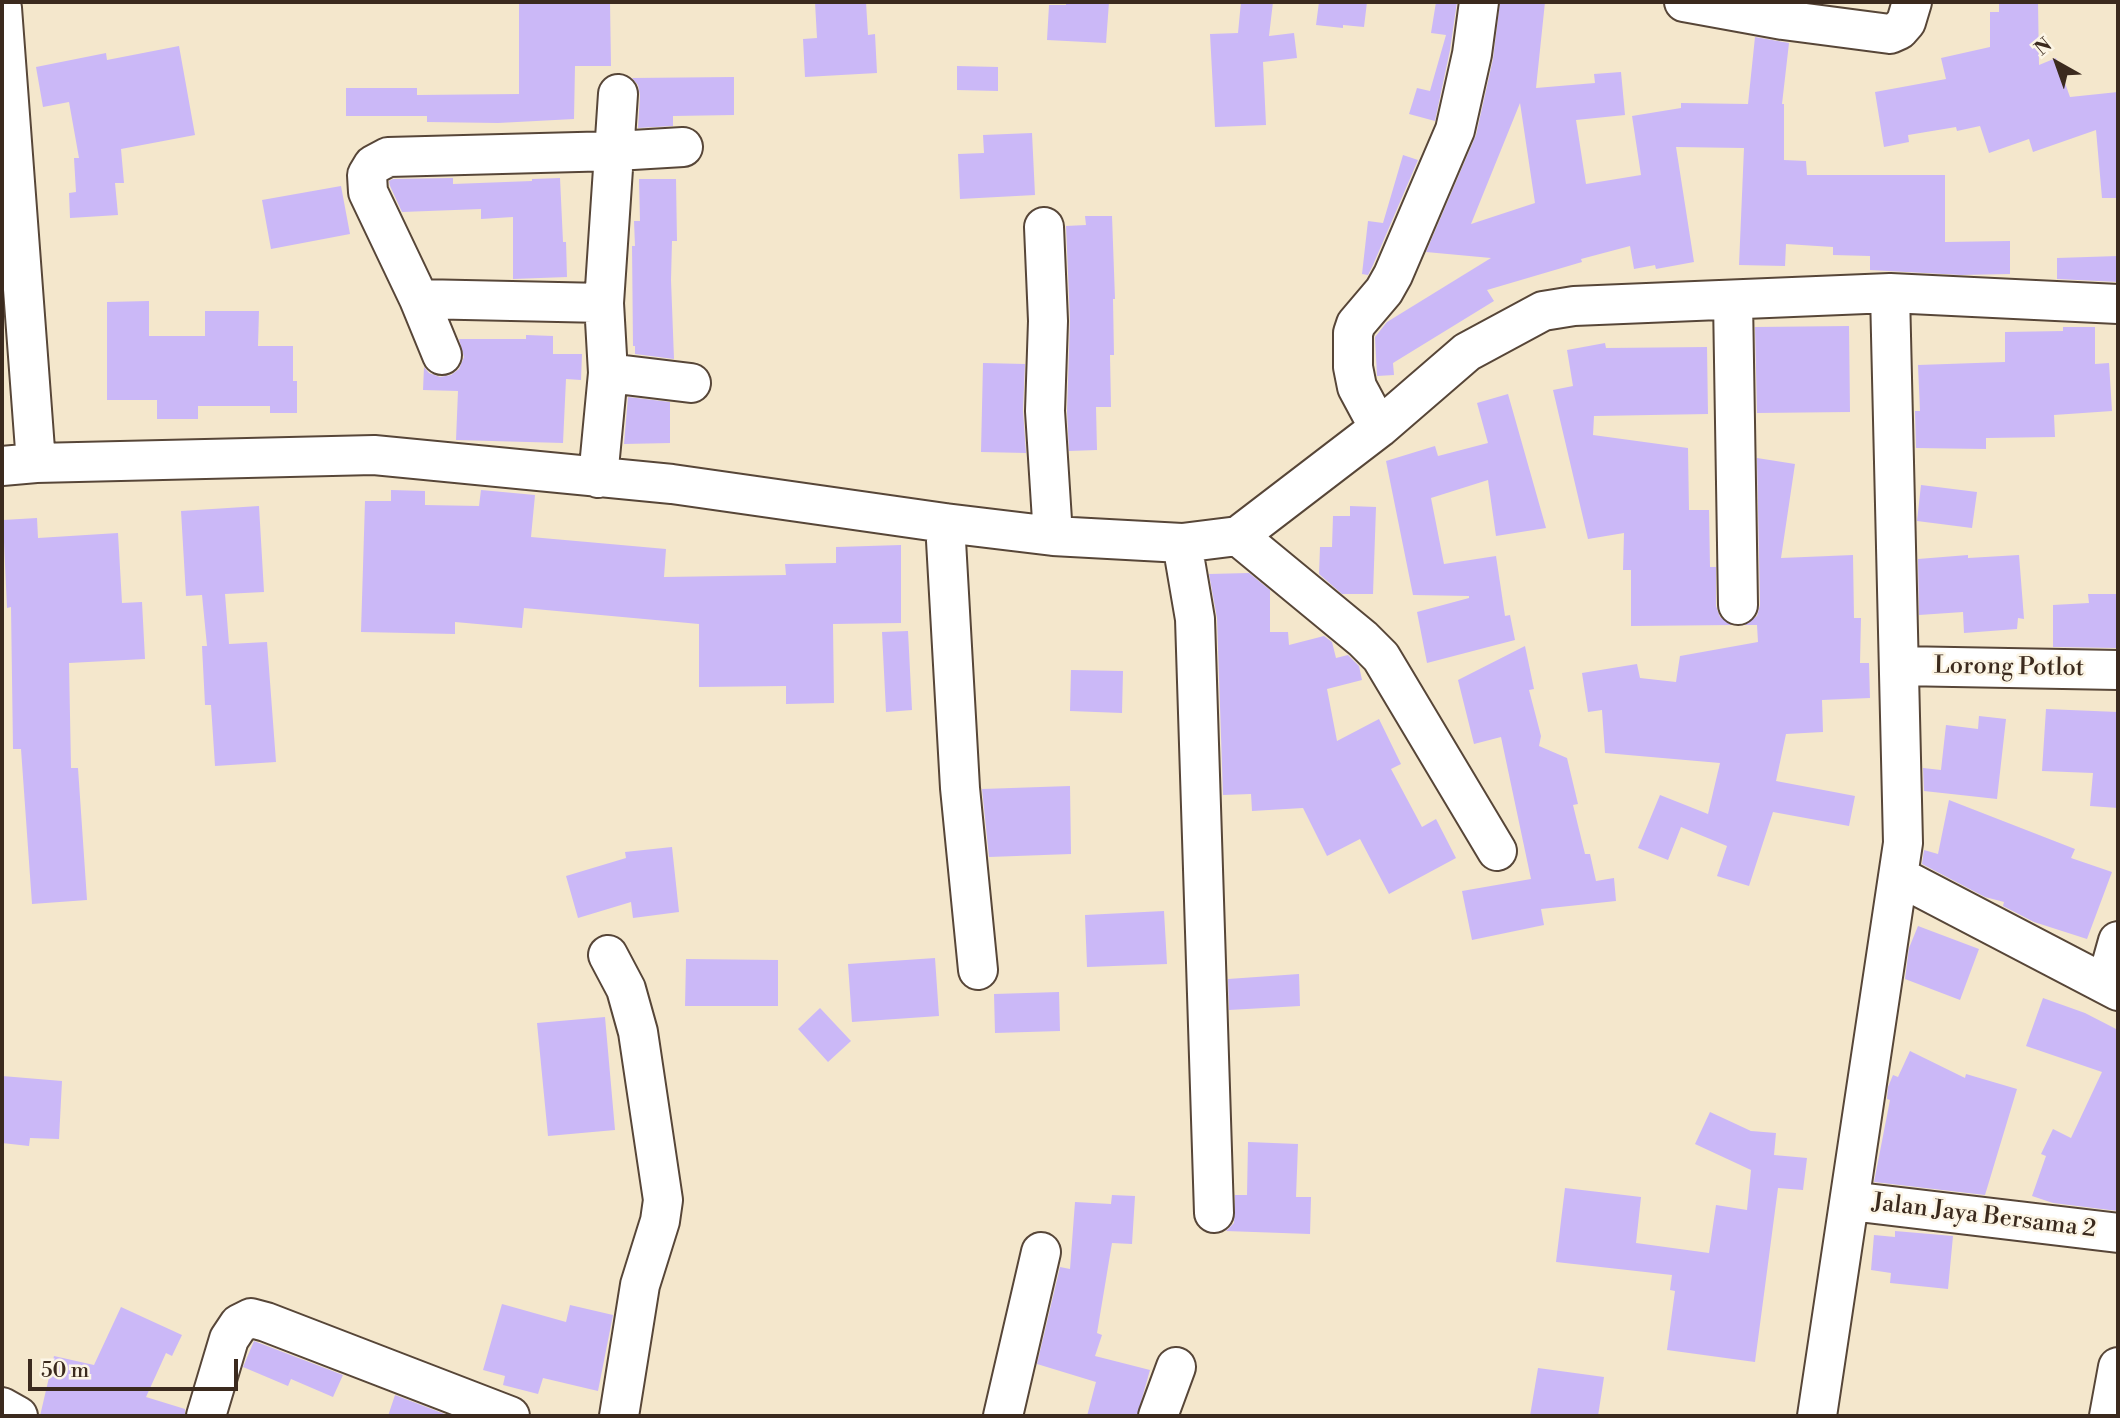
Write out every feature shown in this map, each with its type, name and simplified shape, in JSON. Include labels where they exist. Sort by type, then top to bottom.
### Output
[{"type":"street","points":[[1379,428],[1357,387],[1353,367],[1353,333],[1356,324],[1384,291],[1393,275],[1455,130],[1472,54],[1479,2]]},
{"type":"street","points":[[1684,2],[1783,20],[1890,34],[1899,30],[1906,22],[1912,2]]},
{"type":"street","points":[[2,8],[19,465],[374,455],[672,484],[1053,536],[1182,543],[1238,536],[1379,428],[1467,352],[1543,311],[1574,306],[1890,293],[2118,303]]},
{"type":"street","points":[[598,478],[608,373],[604,303],[618,94]]},
{"type":"street","points":[[442,355],[419,299],[368,192],[367,175],[373,165],[388,157],[616,151],[683,146]]},
{"type":"street","points":[[1044,227],[1048,321],[1045,411],[1053,536]]},
{"type":"street","points":[[1817,1416],[1903,843],[1890,293]]},
{"type":"street","points":[[419,299],[604,303]]},
{"type":"street","points":[[1733,300],[1738,605]]},
{"type":"street","points":[[608,373],[691,383]]},
{"type":"street","points":[[945,523],[960,788],[978,970]]},
{"type":"street","points":[[1238,536],[1363,639],[1381,657],[1497,851]]},
{"type":"street","points":[[1182,543],[1195,619],[1214,1213]]},
{"type":"street","name":"Lorong Potlot","points":[[1899,666],[2118,670]]},
{"type":"street","points":[[1898,876],[2112,988],[2118,941]]},
{"type":"street","points":[[608,955],[626,989],[638,1032],[663,1199],[660,1221],[640,1285],[619,1416]]},
{"type":"street","name":"Jalan Jaya Bersama 2","points":[[1850,1201],[2118,1233]]},
{"type":"street","points":[[1003,1416],[1041,1252]]},
{"type":"street","points":[[206,1416],[229,1339],[239,1324],[251,1318],[510,1416]]},
{"type":"street","points":[[1158,1416],[1175,1367]]},
{"type":"street","points":[[2109,1416],[2118,1367]]},
{"type":"street","points":[[2,1407],[18,1416]]},
{"type":"building","points":[[519,2],[610,2],[611,66],[575,66],[574,119],[498,123],[427,122],[427,116],[346,116],[346,88],[417,88],[417,95],[519,94]]},
{"type":"building","points":[[815,2],[866,2],[868,35],[875,34],[877,73],[805,77],[803,39],[817,38]]},
{"type":"building","points":[[1066,2],[1109,2],[1106,43],[1047,40],[1049,5],[1066,5]]},
{"type":"building","points":[[1241,2],[1273,2],[1269,36],[1294,33],[1297,58],[1263,62],[1266,125],[1215,127],[1210,34],[1238,33]]},
{"type":"building","points":[[1319,2],[1367,2],[1364,27],[1316,25]]},
{"type":"building","points":[[1436,2],[1457,2],[1435,121],[1409,114],[1417,88],[1430,91],[1446,35],[1431,33]]},
{"type":"building","points":[[1500,2],[1545,2],[1536,88],[1595,83],[1594,74],[1621,72],[1625,115],[1576,120],[1586,184],[1641,175],[1632,116],[1681,108],[1681,103],[1748,104],[1755,37],[1789,43],[1782,104],[1784,160],[1806,161],[1807,175],[1945,175],[1945,242],[2010,241],[2010,274],[1961,275],[1870,270],[1870,256],[1833,255],[1833,247],[1786,244],[1785,266],[1739,265],[1744,148],[1676,147],[1694,262],[1656,269],[1655,265],[1634,269],[1630,246],[1487,290],[1494,301],[1393,363],[1394,375],[1377,376],[1375,337],[1387,322],[1491,258],[1426,252],[1476,135],[1493,59]],"holes":[[[1520,103],[1535,203],[1471,224]]]},
{"type":"building","points":[[1999,2],[2038,2],[2039,65],[2056,58],[2070,97],[2118,92],[2118,198],[2102,198],[2096,130],[2033,152],[2029,139],[1989,153],[1980,126],[1957,131],[1956,127],[1908,135],[1909,142],[1884,147],[1875,92],[1946,79],[1941,58],[1990,47],[1990,12],[1999,12]]},
{"type":"building","points":[[179,46],[195,135],[121,149],[124,183],[115,183],[118,215],[70,218],[69,193],[76,192],[74,158],[79,158],[69,102],[43,107],[36,67],[106,53],[107,60]]},
{"type":"building","points":[[957,66],[998,67],[998,91],[957,90]]},
{"type":"building","points":[[734,77],[734,115],[673,116],[673,126],[638,128],[640,95],[638,85],[632,78]]},
{"type":"building","points":[[1032,133],[1035,195],[960,199],[958,154],[984,153],[983,135]]},
{"type":"building","points":[[1403,155],[1418,160],[1373,265],[1368,275],[1362,274],[1368,221],[1383,223]]},
{"type":"building","points":[[453,178],[453,184],[560,178],[567,277],[513,279],[513,217],[481,219],[481,209],[402,212],[389,181]]},
{"type":"building","points":[[639,179],[676,179],[677,241],[672,241],[671,280],[674,359],[635,354],[633,346],[632,246],[635,246],[634,221],[640,221]]},
{"type":"building","points":[[341,186],[350,234],[271,249],[262,200]]},
{"type":"building","points":[[1085,216],[1112,216],[1115,299],[1114,355],[1110,355],[1111,407],[1096,407],[1097,450],[1069,451],[1067,411],[1070,320],[1066,226],[1086,225]]},
{"type":"building","points":[[2118,256],[2118,282],[2057,279],[2057,258]]},
{"type":"building","points":[[149,301],[149,336],[205,336],[205,311],[259,311],[258,346],[293,346],[297,413],[270,413],[270,406],[198,406],[198,419],[157,419],[157,400],[107,400],[107,302]]},
{"type":"building","points":[[1849,326],[1850,412],[1757,413],[1755,327]]},
{"type":"building","points":[[2063,327],[2095,327],[2095,364],[2109,363],[2112,411],[2054,415],[2055,437],[1986,438],[1986,449],[1916,448],[1915,411],[1920,411],[1918,365],[2005,362],[2005,332],[2063,331]]},
{"type":"building","points":[[526,335],[553,336],[553,354],[582,354],[581,380],[566,379],[563,443],[456,440],[458,391],[423,390],[424,367],[429,373],[440,377],[451,375],[459,369],[464,357],[459,339],[526,339]]},
{"type":"building","points":[[1605,343],[1606,348],[1707,347],[1708,414],[1594,416],[1593,435],[1688,448],[1689,510],[1709,510],[1710,567],[1716,567],[1716,606],[1720,617],[1732,625],[1631,626],[1631,570],[1623,570],[1624,533],[1588,539],[1553,390],[1573,386],[1567,350]]},
{"type":"building","points":[[983,363],[1025,364],[1023,410],[1026,453],[981,452]]},
{"type":"building","points":[[1508,394],[1546,528],[1496,536],[1488,480],[1431,498],[1444,564],[1496,556],[1505,616],[1510,615],[1515,640],[1427,663],[1417,612],[1469,596],[1413,595],[1386,461],[1435,446],[1438,456],[1488,443],[1477,403]]},
{"type":"building","points":[[628,397],[670,402],[670,443],[624,444]]},
{"type":"building","points":[[1757,458],[1795,464],[1781,558],[1853,555],[1854,618],[1861,618],[1860,663],[1869,663],[1870,698],[1822,700],[1823,732],[1786,734],[1776,781],[1855,796],[1849,826],[1773,812],[1749,886],[1717,876],[1727,846],[1681,827],[1668,860],[1638,848],[1660,795],[1708,814],[1720,763],[1605,753],[1602,710],[1588,712],[1582,673],[1637,664],[1640,678],[1676,682],[1680,656],[1758,642],[1757,625],[1744,625],[1757,616],[1760,605]]},
{"type":"building","points":[[1921,485],[1977,492],[1972,528],[1917,521]]},
{"type":"building","points":[[391,490],[425,491],[425,505],[479,506],[481,490],[535,495],[531,537],[666,549],[664,577],[786,575],[785,564],[836,563],[836,547],[901,545],[901,623],[833,624],[834,703],[786,704],[786,686],[699,687],[699,624],[524,608],[522,628],[455,622],[455,634],[361,632],[365,501],[391,501]]},
{"type":"building","points":[[259,506],[264,592],[225,594],[229,644],[267,642],[276,762],[215,766],[211,705],[205,705],[202,646],[207,646],[202,595],[186,596],[181,511]]},
{"type":"building","points":[[1350,506],[1376,507],[1373,594],[1342,594],[1319,574],[1320,547],[1332,547],[1333,516],[1350,516]]},
{"type":"building","points":[[37,518],[38,538],[118,533],[122,603],[142,602],[145,659],[69,663],[71,768],[78,768],[87,900],[32,904],[21,749],[13,749],[11,607],[7,608],[3,520]]},
{"type":"building","points":[[1968,555],[1968,558],[2019,555],[2024,619],[2018,618],[2017,629],[1964,633],[1963,612],[1919,615],[1918,559]]},
{"type":"building","points":[[1249,573],[1270,590],[1270,632],[1288,632],[1289,645],[1324,636],[1332,642],[1336,658],[1348,655],[1359,666],[1362,680],[1327,689],[1337,741],[1379,719],[1401,764],[1391,769],[1422,827],[1436,819],[1456,858],[1389,894],[1360,839],[1327,856],[1303,808],[1252,811],[1251,794],[1223,795],[1217,618],[1209,574]]},
{"type":"building","points":[[2088,594],[2118,594],[2118,648],[2053,647],[2053,605],[2089,603]]},
{"type":"building","points":[[908,631],[912,710],[886,712],[882,632]]},
{"type":"building","points":[[1525,646],[1534,689],[1529,690],[1541,736],[1539,746],[1567,758],[1578,804],[1573,805],[1585,854],[1590,854],[1596,881],[1614,878],[1616,901],[1541,909],[1544,925],[1472,940],[1462,891],[1531,879],[1501,737],[1474,744],[1458,680]]},
{"type":"building","points":[[1071,670],[1123,671],[1122,713],[1070,711]]},
{"type":"building","points":[[2046,709],[2118,712],[2118,808],[2090,806],[2093,773],[2042,771]]},
{"type":"building","points":[[1979,716],[2006,719],[1997,799],[1924,791],[1923,768],[1941,770],[1946,725],[1978,729]]},
{"type":"building","points":[[1070,786],[1071,854],[989,857],[982,789]]},
{"type":"building","points":[[1949,800],[2075,849],[2071,858],[2112,872],[2087,939],[2034,922],[2003,906],[2004,902],[1985,897],[1922,864],[1924,850],[1938,854]]},
{"type":"building","points":[[672,847],[679,912],[633,918],[631,902],[578,918],[566,876],[626,858],[625,852]]},
{"type":"building","points":[[1164,911],[1167,964],[1087,967],[1085,915]]},
{"type":"building","points":[[1918,926],[1979,949],[1960,1000],[1905,979],[1909,948]]},
{"type":"building","points":[[935,958],[939,1016],[852,1022],[848,964]]},
{"type":"building","points":[[686,959],[778,960],[778,1006],[685,1006]]},
{"type":"building","points":[[1299,974],[1300,1006],[1229,1010],[1228,979]]},
{"type":"building","points":[[1059,992],[1060,1031],[995,1033],[994,994]]},
{"type":"building","points":[[2043,998],[2085,1013],[2118,1030],[2118,1211],[2053,1203],[2032,1196],[2046,1156],[2041,1154],[2053,1129],[2071,1138],[2102,1072],[2026,1046]]},
{"type":"building","points":[[820,1008],[851,1041],[828,1062],[798,1029]]},
{"type":"building","points":[[605,1017],[615,1130],[548,1136],[537,1023]]},
{"type":"building","points":[[1910,1051],[1965,1078],[1966,1074],[2017,1089],[1985,1195],[1874,1182],[1890,1100],[1887,1099],[1888,1087],[1893,1075],[1898,1077]]},
{"type":"building","points":[[2,1076],[62,1081],[59,1139],[30,1138],[29,1146],[2,1143]]},
{"type":"building","points":[[1710,1112],[1751,1131],[1776,1133],[1774,1155],[1807,1158],[1803,1190],[1778,1188],[1755,1362],[1667,1350],[1675,1291],[1670,1290],[1672,1275],[1556,1262],[1565,1188],[1641,1197],[1636,1243],[1709,1253],[1716,1205],[1747,1210],[1751,1170],[1695,1144]]},
{"type":"building","points":[[1248,1142],[1298,1144],[1296,1197],[1311,1197],[1310,1234],[1226,1231],[1234,1223],[1235,1195],[1247,1195]]},
{"type":"building","points":[[1112,1195],[1135,1196],[1132,1244],[1112,1243],[1097,1333],[1102,1335],[1095,1356],[1150,1370],[1137,1416],[1087,1416],[1096,1382],[1037,1364],[1060,1267],[1070,1269],[1075,1202],[1111,1204]]},
{"type":"building","points":[[1895,1231],[1953,1236],[1948,1289],[1890,1283],[1891,1273],[1871,1270],[1874,1235],[1895,1237]]},
{"type":"building","points":[[502,1304],[566,1322],[570,1305],[613,1315],[598,1391],[543,1378],[538,1394],[503,1385],[505,1376],[483,1370]]},
{"type":"building","points":[[121,1307],[182,1335],[172,1356],[166,1353],[146,1397],[185,1409],[185,1416],[40,1416],[54,1356],[94,1365]]},
{"type":"building","points":[[254,1341],[343,1375],[333,1397],[291,1379],[288,1386],[243,1367]]},
{"type":"building","points":[[1538,1368],[1604,1377],[1598,1416],[1530,1416]]},
{"type":"building","points":[[395,1395],[450,1416],[388,1416]]}]
